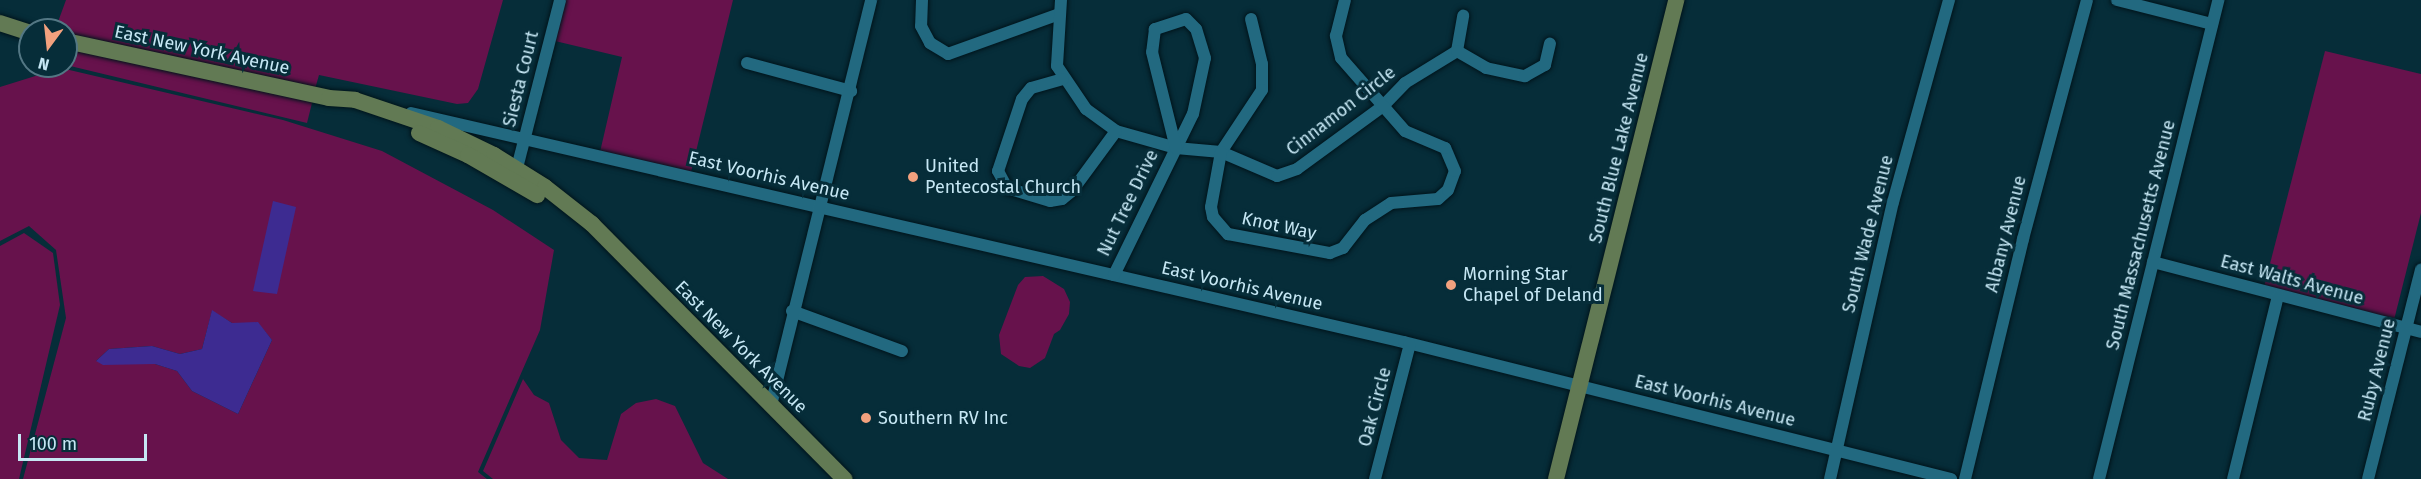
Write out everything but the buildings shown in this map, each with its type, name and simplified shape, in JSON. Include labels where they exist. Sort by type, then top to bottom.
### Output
[{"type":"main road","name":"South Blue Lake Avenue","points":[[1556,479],[1676,0]]},
{"type":"main road","points":[[0,23],[18,29]]},
{"type":"main road","points":[[0,31],[18,32]]},
{"type":"main road","name":"East New York Avenue","points":[[78,44],[329,98],[377,106],[471,142],[585,218],[844,479]]},
{"type":"main road","name":"East New York Avenue","points":[[329,98],[433,138],[519,176]]},
{"type":"street","name":"Siesta Court","points":[[519,176],[524,140],[560,0]]},
{"type":"street","points":[[771,405],[817,206],[851,91],[871,0]]},
{"type":"street","points":[[922,0],[921,26],[930,43],[948,54],[1059,14]]},
{"type":"street","name":"Cinnamon Circle","points":[[1061,0],[1057,66],[1063,79],[1086,109],[1116,131],[1176,148],[1221,152],[1277,176],[1297,169],[1383,106],[1405,83],[1457,51]]},
{"type":"street","name":"Knot Way","points":[[1251,19],[1262,64],[1262,90],[1221,152],[1211,207],[1220,227],[1228,234],[1330,253],[1343,248],[1365,220],[1391,203],[1428,202],[1438,199],[1454,182],[1453,160],[1445,148],[1405,131],[1341,58],[1336,36],[1345,0]]},
{"type":"street","name":"South Wade Avenue","points":[[1830,479],[1893,202],[1949,0]]},
{"type":"street","name":"Albany Avenue","points":[[1965,479],[2023,239],[2087,0]]},
{"type":"street","points":[[2117,0],[2212,24]]},
{"type":"street","name":"South Massachusetts Avenue","points":[[2099,479],[2218,0]]},
{"type":"street","points":[[1463,16],[1457,51],[1485,68],[1525,76],[1545,65],[1550,44]]},
{"type":"street","name":"Nut Tree Drive","points":[[1114,275],[1193,114],[1205,58],[1196,29],[1186,19],[1155,29],[1152,52],[1176,148]]},
{"type":"street","points":[[747,63],[851,91]]},
{"type":"street","points":[[1063,79],[1031,88],[1022,99],[998,171],[1007,188],[1050,201],[1062,199],[1116,131]]},
{"type":"street","name":"East Voorhis Avenue","points":[[377,106],[1410,344],[1950,479]]},
{"type":"street","name":"East Voorhis Avenue","points":[[433,138],[471,142],[524,140]]},
{"type":"street","name":"East Walts Avenue","points":[[2153,262],[2421,332]]},
{"type":"street","name":"Ruby Avenue","points":[[2368,479],[2421,270]]},
{"type":"street","points":[[2233,479],[2278,296]]},
{"type":"street","points":[[792,311],[902,351]]},
{"type":"street","name":"Oak Circle","points":[[1375,479],[1410,344]]},
{"type":"shaded area","points":[[66,0],[503,0],[478,89],[468,103],[457,104],[319,75],[315,89],[78,39],[78,18],[59,18]]},
{"type":"shaded area","points":[[565,0],[733,0],[691,172],[600,152],[622,57],[555,41]]},
{"type":"shaded area","points":[[78,49],[313,99],[307,123],[78,68]]},
{"type":"shaded area","points":[[2325,51],[2421,74],[2421,213],[2394,320],[2264,287]]},
{"type":"shaded area","points":[[78,72],[283,120],[382,151],[493,210],[554,250],[540,330],[478,472],[487,479],[23,479],[66,318],[56,250],[29,226],[0,241],[0,87],[29,78],[78,78]],"holes":[[[212,311],[232,323],[258,323],[272,340],[238,414],[192,391],[177,371],[155,364],[96,361],[109,349],[152,346],[180,354],[202,349]]]},
{"type":"shaded area","points":[[273,201],[296,207],[277,294],[253,291]]},
{"type":"shaded area","points":[[24,233],[53,253],[60,305],[19,479],[0,479],[0,246]]},
{"type":"shaded area","points":[[1043,276],[1064,289],[1070,302],[1069,314],[1060,330],[1054,334],[1045,358],[1030,368],[1019,366],[1001,354],[999,335],[1018,285],[1025,277]]},
{"type":"shaded area","points":[[212,310],[232,323],[258,322],[272,340],[238,414],[192,391],[177,371],[155,364],[103,365],[96,361],[109,349],[152,346],[180,354],[202,349]]},
{"type":"shaded area","points":[[523,379],[534,395],[549,403],[561,440],[579,458],[607,460],[621,414],[636,403],[656,399],[675,406],[703,463],[728,479],[493,479],[483,471]]},
{"type":"place","name":"United Pentecostal Church","points":[[913,177]]},
{"type":"place","name":"Morning Star Chapel of Deland","points":[[1451,285]]},
{"type":"place","name":"Southern RV Inc","points":[[866,418]]}]
